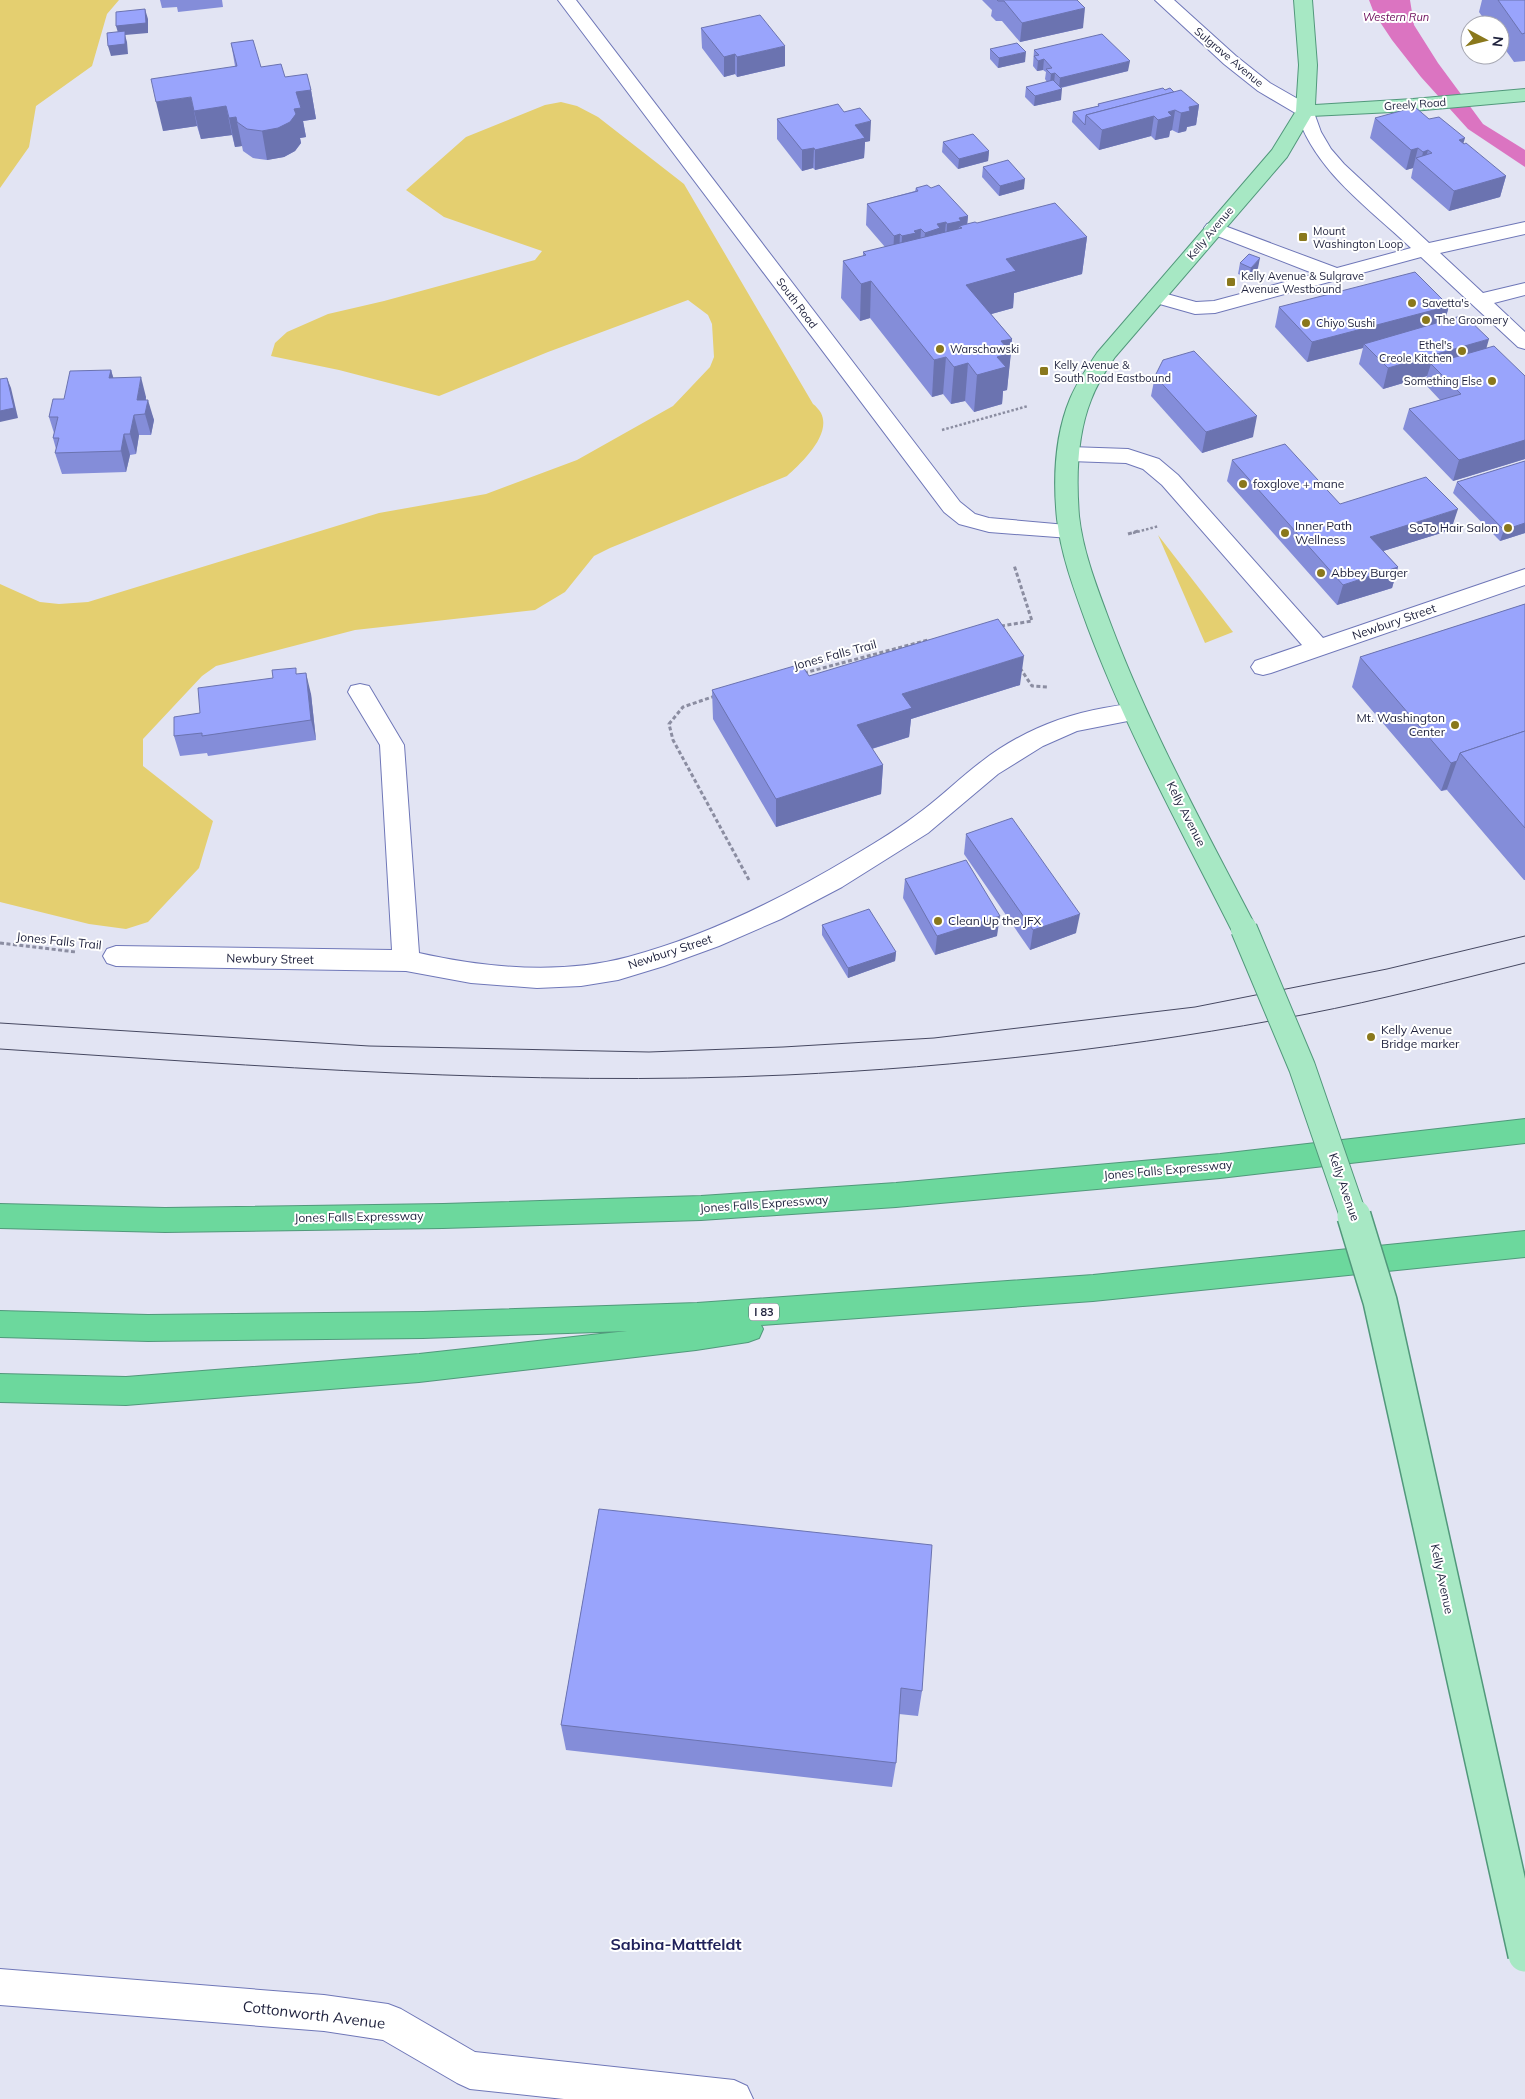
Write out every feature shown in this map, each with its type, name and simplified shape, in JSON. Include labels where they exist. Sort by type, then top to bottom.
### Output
[{"type":"highway","name":"Jones Falls Expressway","points":[[0,1216],[165,1220],[443,1216],[700,1208],[896,1195],[1190,1168],[1525,1131]]},
{"type":"highway","name":"I 83","points":[[0,1324],[148,1328],[422,1325],[697,1316],[1103,1287],[1525,1244]]},
{"type":"highway","points":[[0,1388],[126,1391],[419,1368],[696,1337],[914,1302]]},
{"type":"main road","name":"Kelly Avenue","points":[[1303,0],[1308,65],[1305,111],[1280,153],[1107,353],[1089,381],[1078,405],[1070,454],[1068,501],[1070,531],[1082,577],[1105,644],[1134,712],[1244,930],[1302,1067],[1345,1189],[1380,1301],[1525,1955]]},
{"type":"main road","name":"Greely Road","points":[[1305,111],[1414,105],[1525,95]]},
{"type":"street","name":"South Road","points":[[567,0],[952,507],[967,519],[989,525],[1070,531]]},
{"type":"street","name":"Sulgrave Avenue","points":[[1164,0],[1230,60],[1264,87],[1305,111]]},
{"type":"street","points":[[1305,111],[1312,132],[1323,151],[1337,168],[1525,343]]},
{"type":"street","points":[[1214,228],[1337,274]]},
{"type":"street","points":[[1156,297],[1195,308],[1215,307],[1425,250],[1525,228]]},
{"type":"street","points":[[1479,300],[1525,288]]},
{"type":"street","points":[[1070,454],[1128,456],[1151,464],[1170,480],[1318,648]]},
{"type":"street","name":"Newbury Street","points":[[1263,667],[1525,577]]},
{"type":"street","points":[[360,692],[392,745],[406,961]]},
{"type":"street","name":"Newbury Street","points":[[116,956],[406,961],[452,972],[529,977],[583,976],[645,963],[711,939],[801,898],[880,854],[939,813],[998,762],[1028,742],[1072,724],[1134,712]]},
{"type":"street","name":"Cottonworth Avenue","points":[[0,1986],[324,2013],[388,2022],[470,2070],[734,2099]]},
{"type":"path","points":[[938,431],[1028,406]]},
{"type":"path","points":[[1128,534],[1160,526]]},
{"type":"path","points":[[994,627],[1032,621],[1014,563]]},
{"type":"path","name":"Jones Falls Trail","points":[[801,673],[936,638]]},
{"type":"path","points":[[1016,663],[1032,686],[1048,687]]},
{"type":"path","points":[[724,694],[686,704],[674,713],[669,724],[673,740],[751,884]]},
{"type":"path","name":"Jones Falls Trail","points":[[0,943],[116,956]]},
{"type":"shaded area","points":[[0,0],[119,0],[107,14],[92,66],[36,106],[29,147],[0,188]]},
{"type":"shaded area","points":[[561,102],[577,106],[598,117],[684,184],[813,404],[821,413],[823,421],[822,430],[813,448],[787,476],[594,556],[565,592],[535,610],[355,630],[216,666],[202,676],[143,739],[143,766],[213,821],[199,868],[148,922],[126,929],[89,924],[0,902],[0,584],[40,602],[59,604],[88,602],[379,513],[486,494],[577,460],[673,406],[710,367],[714,357],[712,324],[708,315],[688,300],[548,352],[439,396],[339,370],[271,356],[275,343],[287,332],[328,314],[384,301],[535,260],[542,251],[444,217],[406,190],[466,137],[545,105]]},
{"type":"shaded area","points":[[1158,535],[1233,632],[1205,643]]},
{"type":"water","name":"Western Run","points":[[1369,0],[1410,0],[1414,25],[1438,63],[1483,124],[1525,150],[1525,167],[1468,129],[1421,77],[1392,40],[1374,13]]},
{"type":"building","points":[[997,0],[1077,0],[1085,8],[1022,23],[1004,1]]},
{"type":"building","points":[[1498,0],[1525,0],[1525,33],[1522,34]]},
{"type":"building","points":[[145,9],[146,23],[116,26],[116,12]]},
{"type":"building","points":[[760,15],[785,46],[737,57],[735,54],[724,57],[701,28]]},
{"type":"building","points":[[125,31],[125,44],[108,46],[107,33]]},
{"type":"building","points":[[1102,34],[1130,61],[1060,78],[1055,73],[1051,74],[1046,69],[1052,68],[1044,59],[1038,61],[1034,56],[1039,55],[1034,50]]},
{"type":"building","points":[[253,40],[261,67],[281,64],[285,77],[307,74],[311,90],[296,92],[301,108],[294,109],[296,114],[290,122],[278,128],[262,131],[247,129],[237,122],[236,117],[229,118],[226,106],[194,111],[191,97],[156,102],[151,79],[237,66],[231,43]]},
{"type":"building","points":[[1017,43],[1026,52],[999,58],[990,49]]},
{"type":"building","points":[[1053,80],[1062,89],[1035,96],[1026,87]]},
{"type":"building","points":[[1163,88],[1165,90],[1170,88],[1174,92],[1086,115],[1085,125],[1073,112],[1099,106],[1098,104]]},
{"type":"building","points":[[1181,90],[1199,105],[1189,107],[1190,111],[1181,113],[1175,110],[1168,112],[1172,116],[1158,120],[1154,116],[1102,130],[1086,115]]},
{"type":"building","points":[[838,104],[844,112],[860,108],[871,121],[855,125],[865,138],[815,150],[814,148],[802,150],[777,119]]},
{"type":"building","points":[[1415,107],[1429,119],[1439,117],[1465,138],[1459,140],[1464,144],[1466,143],[1506,176],[1454,191],[1416,158],[1432,153],[1428,150],[1423,152],[1418,148],[1411,150],[1375,118]]},
{"type":"building","points":[[973,134],[989,151],[959,159],[943,142]]},
{"type":"building","points":[[1008,160],[1025,179],[1000,186],[983,167]]},
{"type":"building","points":[[927,185],[931,188],[939,185],[968,216],[959,218],[961,221],[937,224],[940,228],[925,233],[921,229],[914,231],[916,233],[894,236],[867,204],[918,191],[916,188]]},
{"type":"building","points":[[1055,203],[1087,237],[1006,259],[1016,271],[966,285],[1012,339],[1001,341],[1011,353],[997,357],[1006,367],[977,375],[968,363],[954,367],[946,357],[934,360],[871,281],[861,284],[843,261],[866,255],[863,252]]},
{"type":"building","points":[[1249,254],[1260,258],[1251,268],[1240,263]]},
{"type":"building","points":[[1415,272],[1449,306],[1312,342],[1279,307]]},
{"type":"building","points":[[1464,315],[1489,339],[1388,368],[1364,344]]},
{"type":"building","points":[[1494,346],[1525,376],[1525,440],[1459,460],[1409,409],[1461,394],[1431,364]]},
{"type":"building","points":[[1194,351],[1257,416],[1206,432],[1155,376],[1163,360]]},
{"type":"building","points":[[111,370],[109,378],[141,377],[137,400],[148,400],[145,414],[134,415],[130,434],[124,434],[121,451],[55,453],[59,438],[53,438],[58,417],[49,417],[53,399],[64,399],[70,371]]},
{"type":"building","points":[[7,378],[14,408],[0,411],[0,379]]},
{"type":"building","points":[[1285,444],[1340,504],[1426,477],[1458,509],[1370,537],[1398,567],[1343,585],[1232,460]]},
{"type":"building","points":[[1525,461],[1525,523],[1504,530],[1457,482]]},
{"type":"building","name":"Mt. Washington Center","points":[[1525,604],[1525,731],[1460,753],[1457,761],[1451,763],[1360,657]]},
{"type":"building","points":[[998,619],[1024,656],[902,694],[912,708],[857,725],[883,765],[776,799],[712,690],[801,664],[809,676]]},
{"type":"building","points":[[296,668],[296,674],[306,673],[311,720],[202,736],[202,733],[174,736],[174,717],[200,713],[198,688],[273,678],[272,670]]},
{"type":"building","points":[[1525,731],[1525,828],[1460,753]]},
{"type":"building","points":[[1012,818],[1080,914],[1033,930],[966,834]]},
{"type":"building","points":[[966,860],[1000,916],[937,936],[905,879]]},
{"type":"building","points":[[869,909],[896,952],[848,968],[822,925]]},
{"type":"building","points":[[599,1509],[932,1545],[922,1691],[901,1688],[896,1763],[561,1725]]},
{"type":"tram line","points":[[0,1023],[369,1046],[649,1052],[783,1047],[934,1038],[1195,1007],[1387,969],[1525,936]]},
{"type":"tram line","points":[[0,1049],[295,1068],[491,1077],[688,1078],[786,1075],[916,1067],[1114,1046],[1243,1026],[1334,1009],[1525,963]]},
{"type":"place","name":"Mount Washington Loop","points":[[1303,237]]},
{"type":"place","name":"Kelly Avenue & Sulgrave Avenue Westbound","points":[[1231,282]]},
{"type":"place","name":"Savetta's","points":[[1412,303]]},
{"type":"place","name":"The Groomery","points":[[1426,320]]},
{"type":"place","name":"Chiyo Sushi","points":[[1306,323]]},
{"type":"place","name":"Warschawski","points":[[940,349]]},
{"type":"place","name":"Ethel's Creole Kitchen","points":[[1462,351]]},
{"type":"place","name":"Kelly Avenue & South Road Eastbound","points":[[1044,371]]},
{"type":"place","name":"Something Else","points":[[1492,381]]},
{"type":"place","name":"foxglove + mane","points":[[1243,484]]},
{"type":"place","name":"SoTo Hair Salon","points":[[1508,528]]},
{"type":"place","name":"Inner Path Wellness","points":[[1285,533]]},
{"type":"place","name":"Abbey Burger","points":[[1321,573]]},
{"type":"place","name":"Mt. Washington Center","points":[[1455,725]]},
{"type":"place","name":"Clean Up the JFX","points":[[938,921]]},
{"type":"place","name":"Kelly Avenue Bridge marker","points":[[1371,1037]]},
{"type":"district","name":"Sabina-Mattfeldt","points":[[676,1944]]}]
